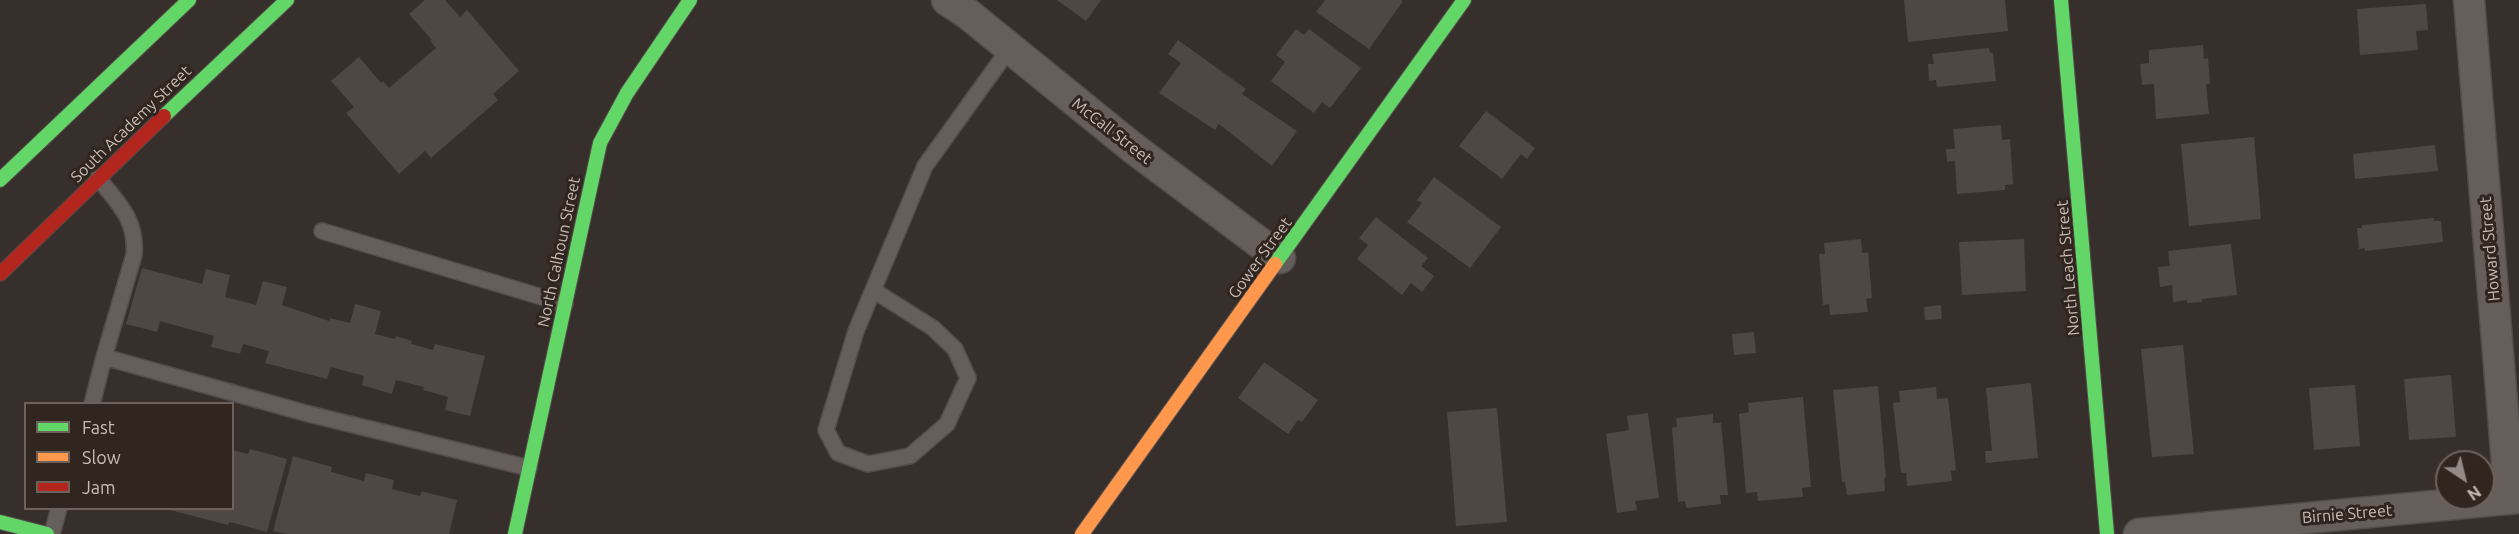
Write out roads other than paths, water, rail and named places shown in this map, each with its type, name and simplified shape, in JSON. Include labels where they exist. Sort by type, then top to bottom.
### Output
[{"type":"main road","points":[[0,180],[189,0]]},
{"type":"main road","name":"South Academy Street","points":[[0,274],[287,0]]},
{"type":"main road","name":"North Calhoun Street","points":[[515,534],[600,143],[627,93],[690,0]]},
{"type":"main road","name":"Gower Street","points":[[1082,534],[1464,0]]},
{"type":"main road","name":"North Leach Street","points":[[2061,0],[2107,534]]},
{"type":"main road","points":[[0,522],[47,534]]},
{"type":"street","name":"McCall Street","points":[[947,0],[968,14],[1134,148],[1280,258]]},
{"type":"street","name":"Howard Street","points":[[2469,0],[2515,498]]},
{"type":"street","name":"Birnie Street","points":[[2139,534],[2515,498]]},
{"type":"lane","points":[[873,290],[933,328],[955,350],[968,378],[947,424],[910,456],[868,464],[838,453],[826,430],[856,331],[873,290],[925,166],[1009,49]]},
{"type":"lane","points":[[93,402],[134,255],[135,239],[129,219],[98,178]]},
{"type":"lane","points":[[322,231],[565,303]]},
{"type":"lane","points":[[104,357],[309,414],[529,468]]},
{"type":"lane","points":[[52,534],[58,510]]}]
